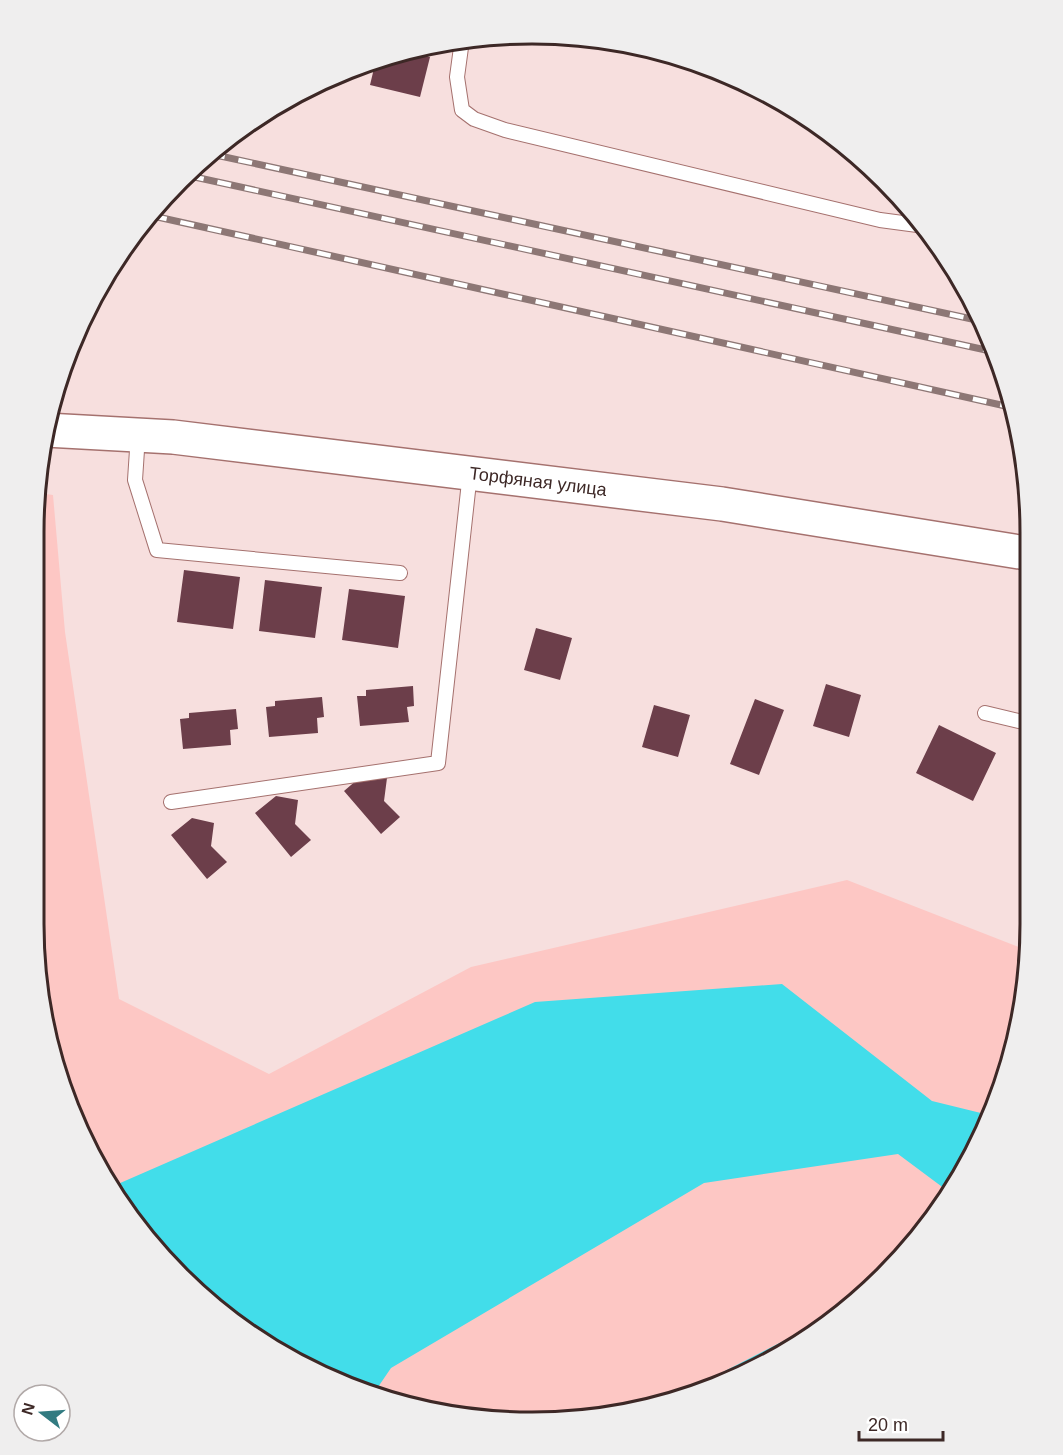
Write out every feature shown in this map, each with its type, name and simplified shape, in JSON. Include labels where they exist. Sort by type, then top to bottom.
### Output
[{"type":"street","name":"Торфяная улица","points":[[54,430],[185,438],[722,504],[1020,552]]},
{"type":"lane","points":[[461,49],[458,77],[462,110],[474,119],[506,130],[880,220],[910,224]]},
{"type":"lane","points":[[138,435],[135,480],[158,550],[400,573]]},
{"type":"lane","points":[[171,802],[438,763],[470,473]]},
{"type":"lane","points":[[985,713],[1020,721]]},
{"type":"shaded area","points":[[46,494],[53,495],[65,632],[119,999],[269,1074],[471,967],[847,880],[1019,947],[1010,1019],[994,1080],[982,1110],[954,1168],[937,1195],[919,1221],[877,1269],[829,1311],[776,1346],[688,1386],[627,1402],[532,1412],[468,1407],[405,1395],[375,1386],[316,1361],[287,1346],[234,1311],[186,1269],[144,1221],[109,1168],[69,1080],[53,1019],[45,955]]},
{"type":"water","points":[[782,984],[932,1101],[981,1113],[954,1168],[942,1187],[898,1154],[704,1183],[391,1368],[378,1387],[287,1346],[234,1311],[186,1269],[144,1221],[119,1184],[535,1002]]},
{"type":"water","points":[[787,1339],[747,1361],[725,1371]]},
{"type":"building","points":[[424,56],[430,57],[420,97],[370,85],[374,70]]},
{"type":"building","points":[[184,570],[240,577],[233,629],[177,622]]},
{"type":"building","points":[[265,580],[322,587],[315,638],[259,631]]},
{"type":"building","points":[[349,589],[405,596],[398,648],[342,640]]},
{"type":"building","points":[[536,628],[572,638],[560,680],[524,670]]},
{"type":"building","points":[[826,684],[861,695],[849,737],[813,726]]},
{"type":"building","points":[[413,686],[414,706],[407,707],[409,722],[360,726],[357,696],[366,696],[366,690]]},
{"type":"building","points":[[322,697],[324,717],[317,718],[318,733],[269,737],[266,707],[275,706],[275,701]]},
{"type":"building","points":[[755,699],[784,710],[759,775],[730,764]]},
{"type":"building","points":[[654,705],[690,715],[678,757],[642,747]]},
{"type":"building","points":[[236,709],[238,729],[230,730],[231,745],[183,749],[180,719],[189,718],[189,713]]},
{"type":"building","points":[[939,725],[996,753],[973,801],[916,773]]},
{"type":"building","points":[[365,773],[387,778],[384,801],[400,817],[381,834],[344,791]]},
{"type":"building","points":[[276,796],[298,800],[295,824],[311,840],[291,857],[255,813]]},
{"type":"building","points":[[192,818],[214,823],[211,846],[227,862],[207,879],[171,835]]},
{"type":"railway","points":[[220,156],[970,319]]},
{"type":"railway","points":[[196,177],[984,350]]},
{"type":"railway","points":[[159,217],[1003,405]]}]
